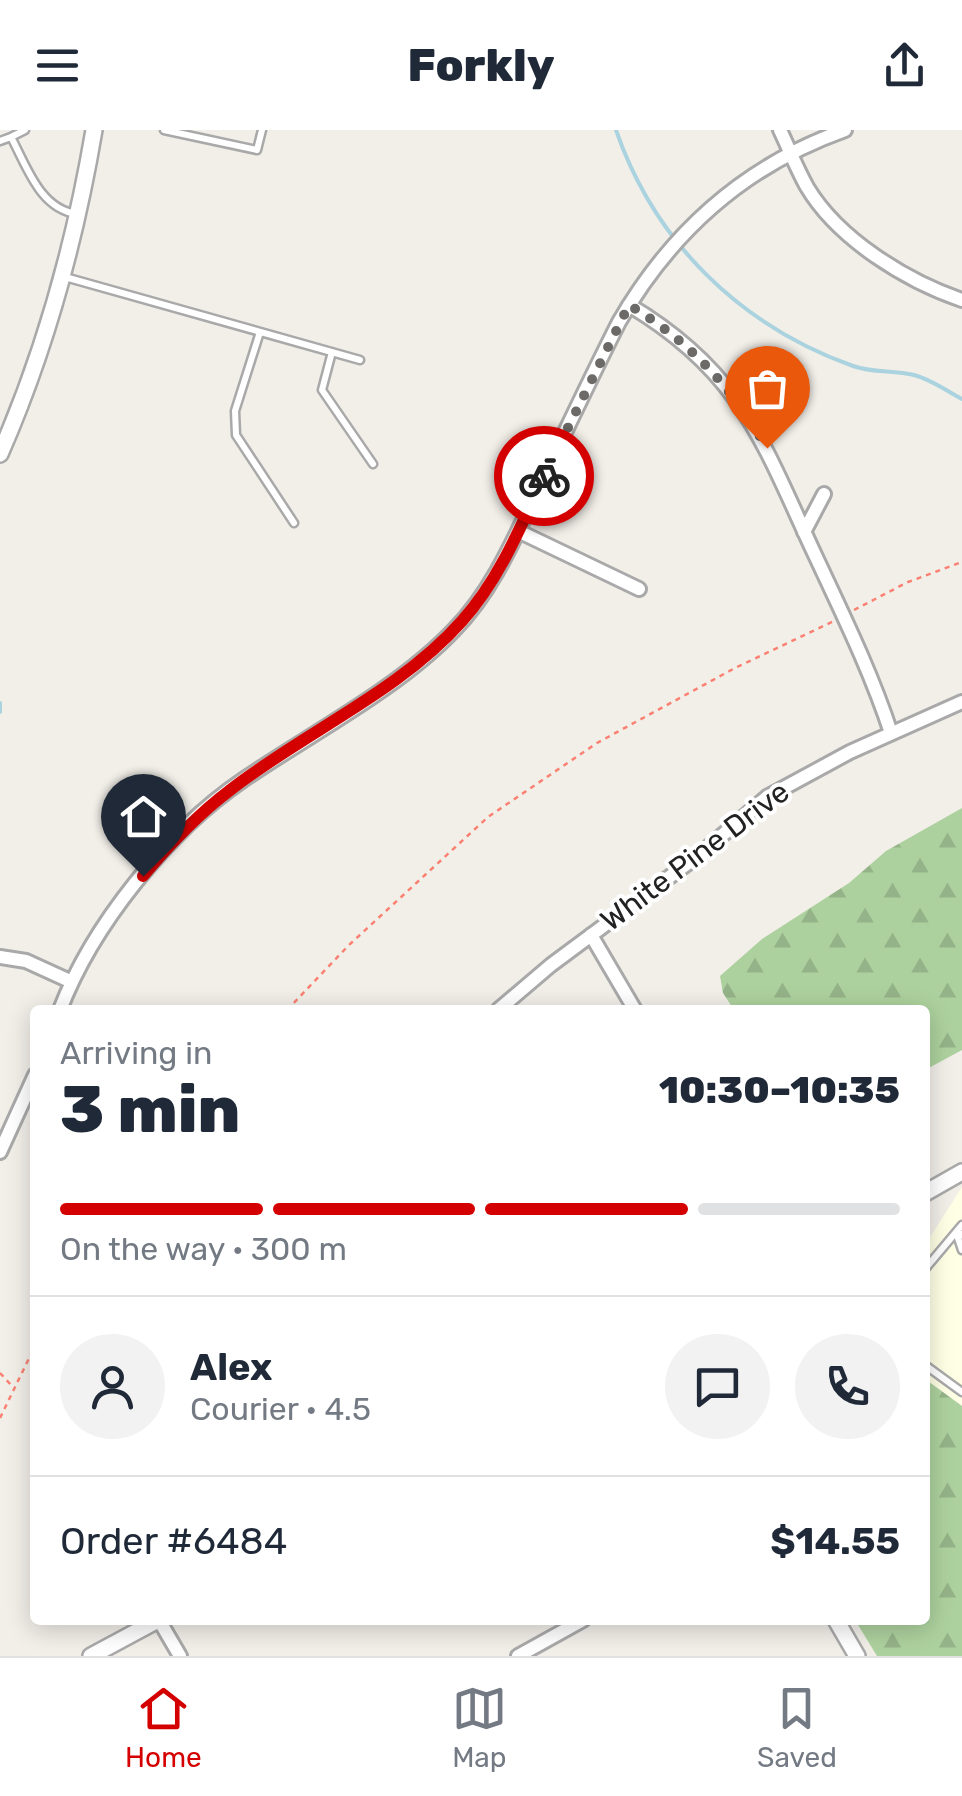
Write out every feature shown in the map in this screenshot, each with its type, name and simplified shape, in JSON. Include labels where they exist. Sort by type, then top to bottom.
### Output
[{"type":"street","points":[[0,454],[36,365],[64,276],[94,130]]},
{"type":"street","points":[[780,130],[808,189],[845,231],[886,264],[962,300]]},
{"type":"street","points":[[62,1005],[119,906],[180,835],[230,790],[398,677],[441,642],[479,601],[518,532],[629,305],[663,257],[728,192],[791,152],[845,130]]},
{"type":"street","points":[[629,305],[693,350],[726,384],[767,448],[858,648],[891,733]]},
{"type":"street","points":[[804,532],[824,494]]},
{"type":"street","points":[[518,532],[639,589]]},
{"type":"street","name":"White Pine Drive","points":[[504,1005],[766,797],[891,733],[962,702]]},
{"type":"street","points":[[590,934],[631,1005]]},
{"type":"street","points":[[0,957],[26,961],[72,982]]},
{"type":"street","points":[[0,1152],[30,1085]]},
{"type":"street","points":[[930,1190],[962,1172]]},
{"type":"street","points":[[91,1656],[150,1625]]},
{"type":"street","points":[[162,1625],[180,1656]]},
{"type":"street","points":[[518,1656],[574,1625]]},
{"type":"street","points":[[839,1625],[857,1656]]},
{"type":"lane","points":[[0,141],[25,130]]},
{"type":"lane","points":[[164,130],[257,150],[262,130]]},
{"type":"lane","points":[[11,137],[46,200],[78,214]]},
{"type":"lane","points":[[64,276],[360,360]]},
{"type":"lane","points":[[260,332],[235,411],[236,435],[294,523]]},
{"type":"lane","points":[[332,352],[322,390],[373,464]]},
{"type":"lane","points":[[930,1263],[962,1225]]},
{"type":"lane","points":[[962,1234],[958,1238],[962,1250]]},
{"type":"lane","points":[[930,1369],[962,1392]]},
{"type":"path","points":[[853,611],[908,582],[962,562]]},
{"type":"path","points":[[292,1005],[350,945],[488,817],[597,743],[735,668],[836,620]]},
{"type":"path","points":[[0,1418],[30,1356]]},
{"type":"path","points":[[0,1373],[14,1388]]},
{"type":"shaded area","points":[[962,1187],[962,1406],[930,1383],[930,1237]]},
{"type":"green space","points":[[962,808],[962,1050],[930,1067],[930,1005],[731,1005],[723,993],[720,976],[762,939],[849,883],[886,851]]},
{"type":"green space","points":[[930,1383],[962,1406],[962,1656],[877,1656],[858,1625],[930,1625]]},
{"type":"waterway","points":[[616,130],[654,209],[679,244],[739,304],[812,349],[860,368],[920,377],[962,399]]},
{"type":"waterway","points":[[0,703],[0,712]]},
{"type":"way so far","points":[[544,476],[629,305],[669,331],[710,367],[726,384],[767,448]]},
{"type":"route","points":[[143,876],[214,802],[398,677],[450,634],[491,582],[544,476]]}]
